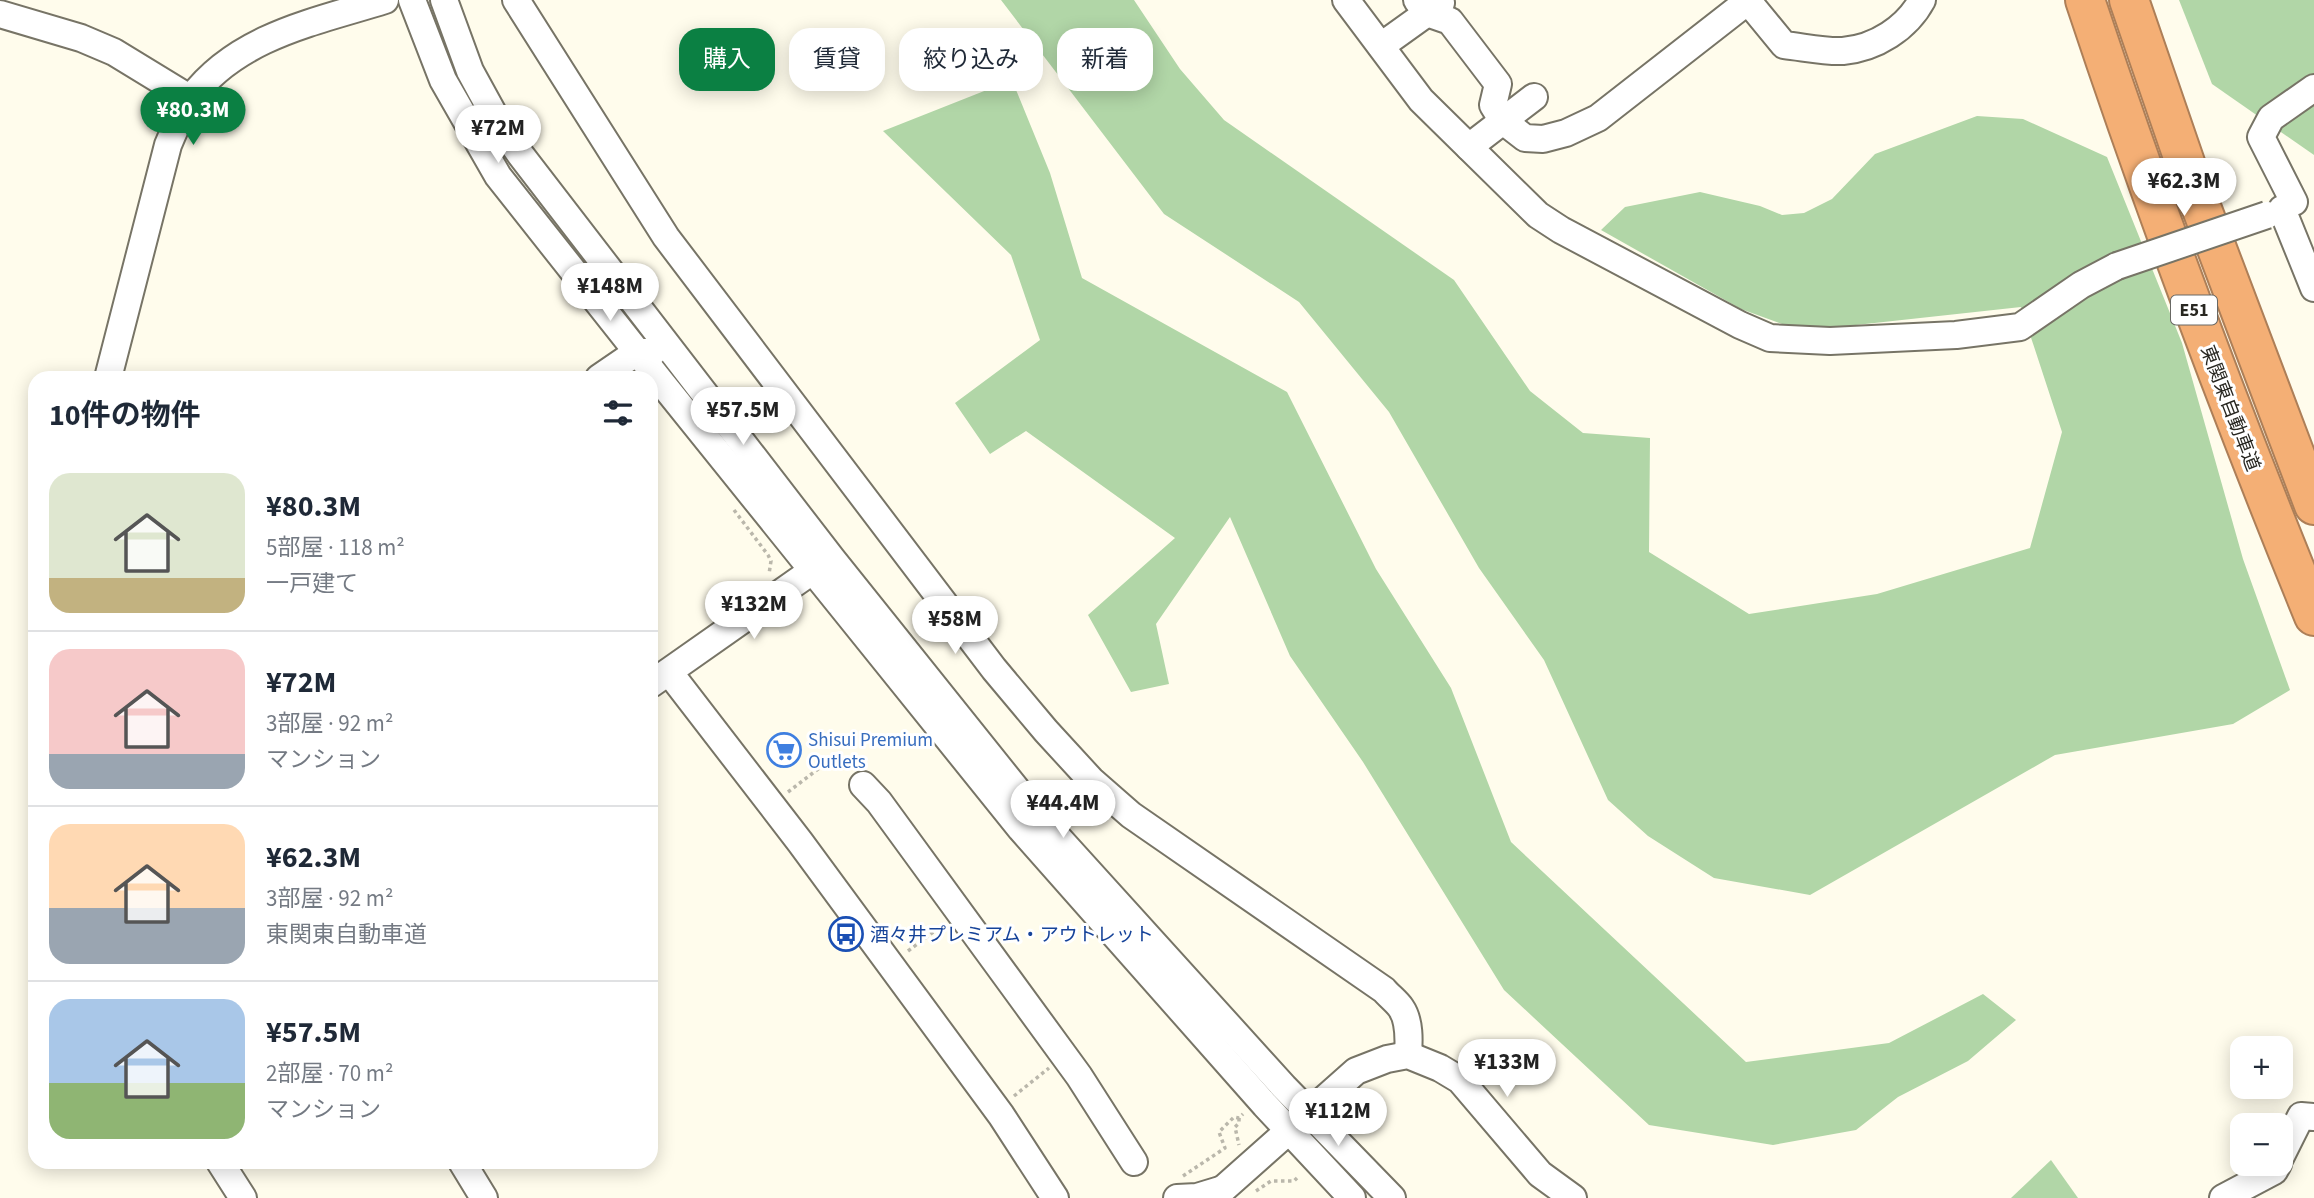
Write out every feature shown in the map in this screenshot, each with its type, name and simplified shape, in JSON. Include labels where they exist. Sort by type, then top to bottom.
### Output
[{"type":"highway","points":[[2058,0],[2082,65],[2198,323]]},
{"type":"highway","name":"東関東自動車道","points":[[2085,0],[2148,187],[2198,323],[2314,617]]},
{"type":"highway","name":"E51","points":[[2129,0],[2192,183],[2314,505]]},
{"type":"highway","points":[[2150,0],[2192,183]]},
{"type":"street","points":[[110,371],[168,145],[179,118],[191,99],[222,65],[258,42],[385,0]]},
{"type":"street","points":[[412,0],[443,80],[498,176],[652,371]]},
{"type":"street","points":[[444,0],[470,71],[499,124],[623,290],[832,559],[1033,810],[1299,1122],[1352,1198]]},
{"type":"street","points":[[516,0],[666,236],[969,636],[1046,731],[1091,780],[1131,815],[1384,990],[1402,1009],[1409,1042],[1408,1055]]},
{"type":"street","points":[[1346,0],[1421,100],[1538,215],[1740,326],[1770,338],[1830,341],[1956,335],[2020,327],[2081,285],[2117,266],[2289,206]]},
{"type":"street","points":[[1381,46],[1430,4],[1450,21],[1498,84],[1493,105],[1503,121],[1525,138],[1543,139],[1566,133],[1598,118],[1748,1],[1784,45],[1843,51],[1874,44],[1890,34],[1916,12],[1922,0]]},
{"type":"street","points":[[0,14],[81,38],[114,52],[191,99]]},
{"type":"street","points":[[2314,88],[2271,118],[2261,137],[2289,206],[2314,288]]},
{"type":"street","points":[[1469,147],[1534,97]]},
{"type":"street","points":[[623,290],[637,326],[637,352]]},
{"type":"street","points":[[609,371],[637,352],[675,355]]},
{"type":"street","points":[[658,378],[1021,829],[1299,1122],[1392,1198]]},
{"type":"street","points":[[812,571],[660,678],[800,842],[1002,1115],[1055,1198]]},
{"type":"street","points":[[863,785],[879,802],[1064,1056],[1135,1162]]},
{"type":"street","points":[[1181,1182],[1197,1197],[1217,1194],[1356,1071],[1368,1065],[1408,1055],[1440,1068],[1460,1080],[1540,1174],[1573,1198]]},
{"type":"street","points":[[2293,1132],[2301,1116],[2314,1117]]},
{"type":"street","points":[[224,1169],[243,1198]]},
{"type":"street","points":[[466,1169],[484,1198]]},
{"type":"street","points":[[2223,1198],[2265,1176]]},
{"type":"path","points":[[727,502],[771,561],[766,584]]},
{"type":"path","points":[[782,796],[839,753]]},
{"type":"path","points":[[901,957],[960,913]]},
{"type":"path","points":[[1011,1098],[1064,1056]]},
{"type":"path","points":[[1240,1151],[1235,1127],[1243,1114]]},
{"type":"path","points":[[1181,1182],[1225,1148],[1219,1132],[1234,1117],[1239,1118]]},
{"type":"path","points":[[1254,1192],[1271,1181],[1294,1181],[1297,1178]]},
{"type":"green space","points":[[1001,0],[1134,0],[1153,28],[1057,28],[1057,74],[1043,55],[1043,28],[1022,28]]},
{"type":"green space","points":[[2179,0],[2314,0],[2314,155],[2212,84]]},
{"type":"green space","points":[[1153,28],[1180,69],[1224,120],[1454,280],[1530,391],[1583,433],[1650,438],[1649,552],[1749,614],[1877,594],[2030,548],[2062,432],[2021,307],[1801,331],[1741,309],[1601,230],[1625,207],[1700,192],[1760,206],[1782,215],[1804,213],[1832,199],[1875,154],[1977,116],[2023,119],[2107,157],[2182,343],[2243,559],[2290,690],[2233,724],[2055,755],[1810,895],[1714,878],[1648,836],[1608,800],[1544,660],[1479,568],[1389,412],[1299,302],[1164,214],[1070,91],[1153,91]]},
{"type":"green space","points":[[984,91],[1016,91],[1050,173],[1082,278],[1287,392],[1376,569],[1451,688],[1511,842],[1746,1062],[1889,1043],[1983,994],[2016,1020],[1968,1061],[1898,1097],[1856,1130],[1773,1145],[1649,1125],[1504,990],[1363,762],[1290,656],[1230,517],[1156,624],[1169,684],[1131,692],[1088,615],[1175,538],[1026,431],[990,454],[955,403],[1040,340],[1011,255],[883,131]]},
{"type":"green space","points":[[2051,1160],[2078,1198],[2011,1198]]},
{"type":"place","name":"Shisui Premium Outlets","points":[[784,750]]},
{"type":"place","name":"酒々井プレミアム・アウトレット","points":[[846,934]]}]
